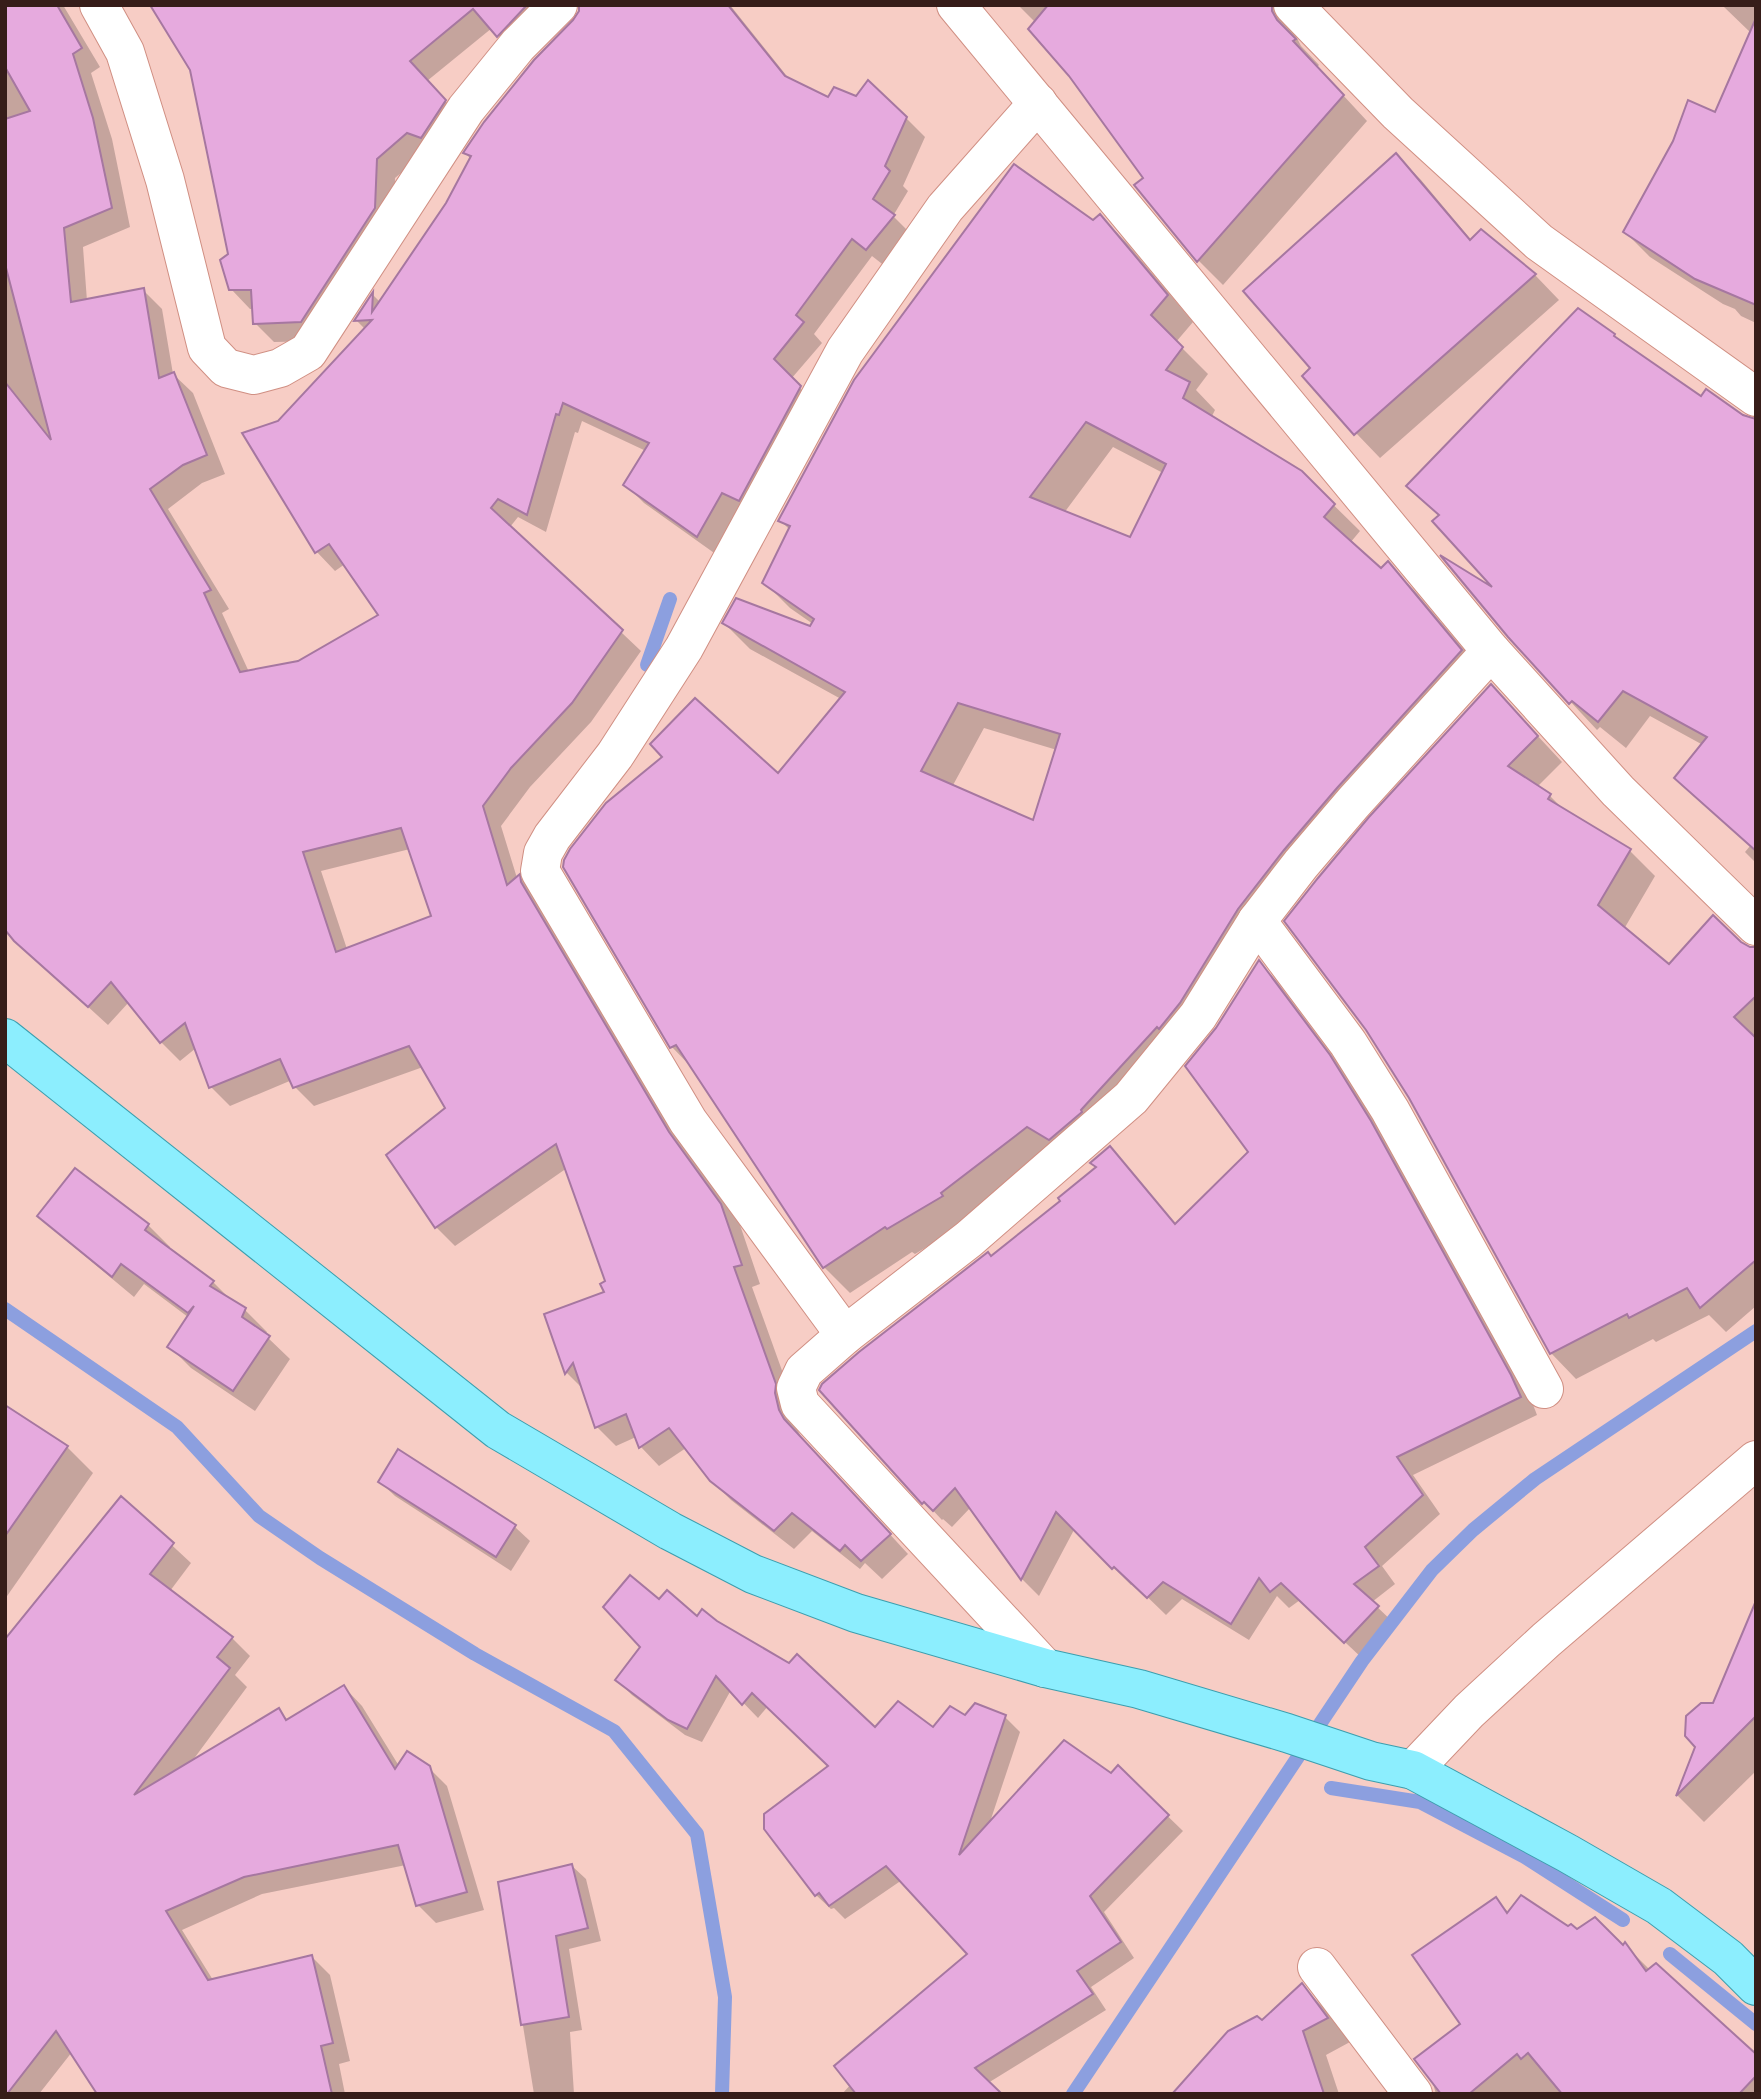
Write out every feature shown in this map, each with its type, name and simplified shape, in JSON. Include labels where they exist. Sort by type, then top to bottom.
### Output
[{"type":"main road","points":[[5,1038],[498,1430],[670,1531],[753,1574],[856,1613],[1045,1668],[1139,1689],[1371,1760],[1413,1770],[1659,1906],[1728,1958],[1756,1986]]},
{"type":"street","points":[[99,5],[125,52],[165,180],[207,348],[226,368],[254,375],[280,368],[308,352],[466,109],[518,45],[558,5]]},
{"type":"street","points":[[956,5],[1491,651],[1618,791],[1756,926]]},
{"type":"street","points":[[1293,5],[1398,113],[1539,242],[1756,397]]},
{"type":"street","points":[[845,1335],[688,1121],[540,871],[543,853],[552,837],[615,755],[684,648],[845,351],[945,208],[1038,103]]},
{"type":"street","points":[[1045,1668],[800,1404],[796,1388],[804,1371],[845,1335],[969,1239],[1131,1098],[1198,1016],[1257,921],[1301,864],[1491,651]]},
{"type":"street","points":[[1257,921],[1348,1044],[1391,1110],[1544,1389]]},
{"type":"street","points":[[1413,1770],[1469,1711],[1546,1640],[1756,1460]]},
{"type":"street","points":[[1317,1967],[1413,2094]]},
{"type":"building","points":[[5,5],[57,5],[82,48],[73,54],[93,118],[112,208],[64,228],[71,302],[144,288],[159,378],[174,372],[207,455],[183,465],[150,489],[211,590],[204,593],[240,672],[298,661],[378,615],[329,544],[315,553],[242,433],[278,421],[372,320],[354,321],[373,292],[372,312],[446,203],[471,156],[463,153],[484,122],[534,60],[573,20],[579,11],[579,5],[728,5],[785,76],[828,97],[834,87],[856,96],[868,80],[907,117],[885,166],[890,171],[873,199],[895,215],[866,250],[852,239],[796,315],[804,322],[774,359],[801,386],[739,501],[722,493],[697,537],[623,485],[649,443],[563,403],[559,415],[556,414],[527,515],[498,499],[491,508],[623,630],[572,703],[511,768],[483,806],[507,885],[520,874],[521,882],[669,1132],[721,1204],[742,1265],[734,1267],[776,1384],[779,1410],[784,1419],[891,1534],[861,1561],[845,1545],[840,1551],[792,1513],[774,1531],[710,1481],[669,1428],[639,1448],[626,1414],[595,1428],[573,1363],[565,1374],[544,1314],[604,1292],[600,1284],[605,1281],[556,1144],[435,1228],[386,1155],[445,1108],[409,1046],[293,1088],[280,1059],[209,1088],[185,1023],[160,1043],[111,982],[88,1007],[5,930],[5,382],[51,440],[5,264],[5,119],[30,111],[5,67]],"holes":[[[401,828],[431,916],[336,952],[303,852]]]},
{"type":"building","points":[[150,5],[527,5],[497,37],[473,9],[410,61],[446,100],[421,138],[407,133],[377,159],[375,208],[301,322],[253,324],[251,290],[229,290],[220,260],[228,254],[190,70]]},
{"type":"building","points":[[1048,5],[1272,5],[1277,20],[1296,39],[1293,41],[1344,95],[1197,262],[1134,185],[1143,178],[1069,76],[1028,29]]},
{"type":"building","points":[[1756,18],[1756,305],[1695,279],[1623,232],[1673,141],[1688,100],[1715,112]]},
{"type":"building","points":[[1396,153],[1470,240],[1481,229],[1536,274],[1354,435],[1302,376],[1310,368],[1243,291]]},
{"type":"building","points":[[1014,164],[1093,220],[1100,214],[1168,295],[1151,315],[1183,347],[1166,370],[1190,382],[1183,398],[1302,471],[1335,504],[1324,517],[1381,568],[1388,561],[1462,650],[1284,850],[1238,909],[1180,1003],[1082,1112],[1049,1140],[1027,1127],[941,1193],[943,1196],[887,1229],[885,1227],[823,1268],[676,1045],[670,1048],[563,867],[570,849],[606,803],[662,757],[650,744],[695,698],[778,773],[845,692],[722,623],[736,598],[810,626],[814,619],[762,583],[790,526],[778,521],[854,380]],"holes":[[[1086,422],[1166,464],[1130,537],[1030,497]],[[958,703],[1060,734],[1033,820],[921,771]]]},
{"type":"building","points":[[1578,308],[1701,396],[1706,389],[1743,415],[1756,419],[1756,851],[1674,778],[1707,737],[1623,691],[1598,722],[1572,701],[1569,704],[1508,637],[1440,555],[1492,587],[1432,521],[1439,515],[1406,486]]},
{"type":"building","points":[[1491,684],[1538,736],[1508,766],[1551,794],[1548,799],[1631,849],[1598,905],[1669,964],[1713,915],[1741,942],[1756,947],[1756,996],[1734,1017],[1756,1038],[1756,1260],[1700,1308],[1687,1288],[1629,1318],[1627,1314],[1550,1354],[1409,1098],[1366,1030],[1284,921],[1369,817]]},
{"type":"building","points":[[1259,960],[1330,1055],[1371,1121],[1521,1397],[1397,1457],[1423,1495],[1365,1547],[1379,1566],[1354,1584],[1379,1606],[1344,1643],[1281,1583],[1270,1592],[1259,1578],[1231,1624],[1163,1582],[1147,1598],[1114,1567],[1112,1569],[1056,1512],[1021,1580],[955,1488],[933,1511],[924,1502],[922,1504],[819,1390],[822,1384],[859,1352],[988,1252],[991,1256],[1060,1201],[1058,1198],[1096,1167],[1090,1163],[1110,1146],[1175,1224],[1248,1152],[1185,1066],[1216,1028]]},
{"type":"building","points":[[75,1168],[149,1224],[145,1230],[214,1281],[210,1286],[246,1308],[242,1317],[270,1336],[233,1391],[167,1347],[194,1306],[188,1313],[121,1264],[112,1277],[37,1216]]},
{"type":"building","points":[[5,1405],[68,1446],[5,1536]]},
{"type":"building","points":[[398,1449],[516,1525],[496,1557],[378,1482]]},
{"type":"building","points":[[121,1496],[174,1543],[150,1574],[233,1637],[217,1657],[230,1668],[134,1795],[279,1708],[286,1720],[344,1685],[395,1769],[407,1751],[430,1766],[467,1892],[416,1906],[398,1845],[244,1877],[166,1911],[208,1980],[312,1955],[333,2043],[321,2046],[332,2094],[97,2094],[56,2031],[5,2094],[5,1639]]},
{"type":"building","points":[[630,1575],[659,1599],[667,1590],[697,1616],[702,1609],[717,1621],[789,1663],[797,1654],[875,1727],[898,1701],[933,1727],[950,1706],[965,1715],[975,1703],[1006,1715],[959,1855],[1064,1740],[1111,1773],[1118,1765],[1169,1815],[1090,1896],[1121,1942],[1077,1971],[1093,1994],[975,2068],[1002,2094],[856,2094],[834,2066],[967,1954],[886,1866],[829,1906],[819,1893],[815,1896],[764,1829],[764,1814],[828,1766],[752,1693],[742,1705],[716,1676],[687,1729],[668,1720],[615,1680],[640,1647],[603,1607]]},
{"type":"building","points":[[1755,1603],[1756,1716],[1676,1796],[1695,1747],[1685,1736],[1686,1716],[1701,1703],[1713,1703]]},
{"type":"building","points":[[572,1864],[588,1928],[556,1936],[569,2017],[521,2025],[498,1882]]},
{"type":"building","points":[[1521,1895],[1568,1926],[1571,1924],[1577,1929],[1595,1917],[1623,1945],[1625,1942],[1646,1971],[1656,1963],[1756,2054],[1756,2076],[1739,2094],[1562,2094],[1528,2053],[1521,2059],[1517,2054],[1469,2094],[1441,2094],[1414,2059],[1460,2024],[1412,1955],[1496,1897],[1507,1913]]},
{"type":"building","points":[[1302,1983],[1328,2018],[1303,2031],[1324,2094],[1172,2094],[1228,2031],[1257,2016],[1262,2020]]},
{"type":"waterway","points":[[647,665],[670,599]]},
{"type":"waterway","points":[[5,1309],[177,1427],[259,1516],[320,1558],[475,1654],[614,1731],[697,1834],[725,1997],[722,2094]]},
{"type":"waterway","points":[[1073,2094],[1362,1661],[1432,1570],[1473,1530],[1535,1479],[1756,1331]]},
{"type":"waterway","points":[[1331,1788],[1420,1802],[1525,1857],[1623,1920]]},
{"type":"waterway","points":[[1670,1954],[1756,2024]]}]
